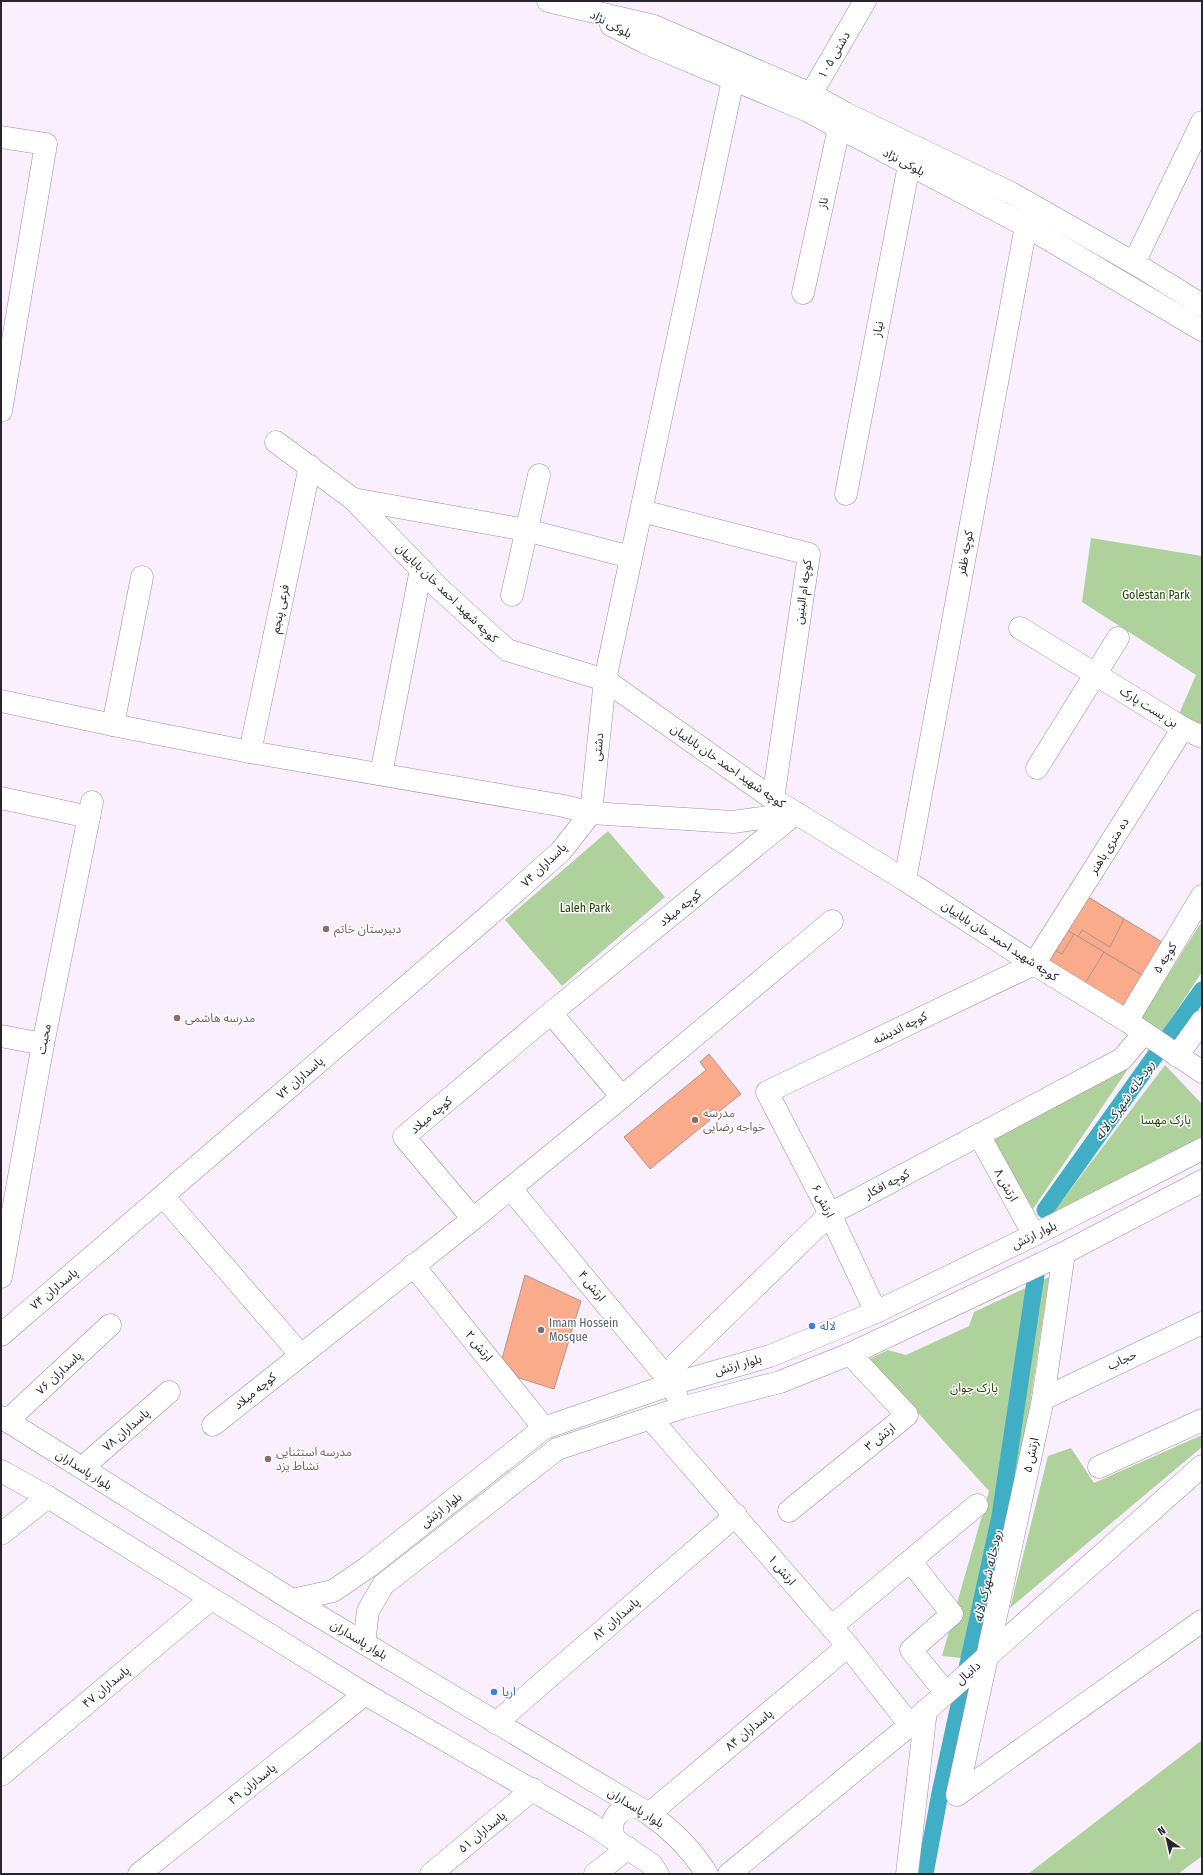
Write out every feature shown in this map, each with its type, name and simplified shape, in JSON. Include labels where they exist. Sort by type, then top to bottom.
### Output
[{"type":"street","name":"بلوکی نژاد","points":[[548,1],[586,11],[646,43],[734,71],[808,102],[842,120],[1011,193],[1134,263],[1202,304]]},
{"type":"street","name":"دشتی ۱۰۵","points":[[808,102],[865,1]]},
{"type":"street","name":"دشتی","points":[[591,813],[605,680],[734,71]]},
{"type":"street","name":"بلوکی نژاد","points":[[842,120],[909,165],[1026,226],[1202,330]]},
{"type":"street","name":"ناز","points":[[803,293],[842,120]]},
{"type":"street","points":[[1134,263],[1202,122]]},
{"type":"street","points":[[1,137],[46,144],[1,410]]},
{"type":"street","name":"نیاز","points":[[846,494],[909,165]]},
{"type":"street","name":"کوچه ظفر","points":[[905,880],[1026,226]]},
{"type":"street","name":"کوچه شهید احمد خان باباییان","points":[[276,442],[353,499],[421,569],[507,650],[605,680],[773,799],[905,880],[1034,964],[1140,1030],[1173,1054],[1202,1072]]},
{"type":"street","name":"فرعی پنجم","points":[[250,752],[310,466]]},
{"type":"street","points":[[512,595],[539,475]]},
{"type":"street","points":[[353,499],[526,530],[632,557]]},
{"type":"street","name":"کوچه ام البنین","points":[[642,511],[809,554],[773,799]]},
{"type":"street","points":[[381,774],[421,569]]},
{"type":"street","points":[[112,725],[142,577]]},
{"type":"street","name":"بن بست پارک","points":[[1020,628],[1192,733]]},
{"type":"street","points":[[1037,768],[1118,638]]},
{"type":"street","points":[[1,701],[112,725],[250,752],[564,806],[591,813],[733,822],[796,813]]},
{"type":"street","name":"ده متری باهنر","points":[[1034,964],[1192,733]]},
{"type":"street","name":"محبت","points":[[1,798],[90,809],[42,1044],[1,1277]]},
{"type":"street","name":"پاسداران ۷۴","points":[[1,1335],[486,918],[561,851],[591,813]]},
{"type":"street","name":"کوچه میلاد","points":[[213,1425],[300,1354],[473,1219],[404,1137],[551,1013],[796,813]]},
{"type":"street","name":"کوچه ۵","points":[[1140,1030],[1202,896]]},
{"type":"street","points":[[473,1219],[622,1097],[832,920]]},
{"type":"street","name":"کوچه اندیشه","points":[[767,1092],[1034,964]]},
{"type":"street","points":[[551,1013],[622,1097]]},
{"type":"street","points":[[1173,1054],[1202,1020]]},
{"type":"street","name":"کوچه افکار","points":[[672,1384],[677,1363],[830,1214],[1122,1059],[1140,1030]]},
{"type":"street","points":[[1,1036],[42,1044]]},
{"type":"street","name":"ارتش ۶","points":[[767,1092],[830,1214],[876,1312]]},
{"type":"street","name":"ارتش ۸","points":[[979,1135],[1034,1235]]},
{"type":"street","name":"بلوار ارتش","points":[[292,1600],[333,1591],[368,1567],[544,1428],[672,1384],[770,1356],[876,1312],[1034,1235],[1202,1149]]},
{"type":"street","name":"بلوار ارتش","points":[[364,1643],[368,1611],[382,1585],[557,1449],[681,1408],[780,1382],[850,1354],[1064,1253],[1202,1181]]},
{"type":"street","name":"ارتش ۴","points":[[511,1189],[672,1384]]},
{"type":"street","points":[[163,1196],[300,1354]]},
{"type":"street","name":"ارتش ۵","points":[[1064,1253],[1043,1399],[981,1662],[957,1795],[1202,1620]]},
{"type":"street","name":"ارتش ۲","points":[[414,1265],[544,1428]]},
{"type":"street","name":"حجاب","points":[[1043,1399],[1202,1323]]},
{"type":"street","name":"پاسداران ۷۶","points":[[4,1419],[110,1325]]},
{"type":"street","name":"ارتش ۳","points":[[789,1511],[907,1415],[850,1354]]},
{"type":"street","points":[[672,1384],[681,1408]]},
{"type":"street","name":"پاسداران ۷۸","points":[[82,1468],[169,1392]]},
{"type":"street","name":"ارتش ۱","points":[[650,1418],[832,1627],[910,1725]]},
{"type":"street","name":"بلوار پاسداران","points":[[4,1419],[292,1600],[666,1826],[698,1860],[707,1874]]},
{"type":"street","points":[[1099,1467],[1202,1420]]},
{"type":"street","points":[[1,1471],[48,1497],[365,1694],[533,1789],[591,1824],[651,1864],[658,1874]]},
{"type":"street","name":"دانیال","points":[[739,1871],[910,1725],[1200,1472]]},
{"type":"street","points":[[1,1534],[48,1497]]},
{"type":"street","points":[[832,1627],[977,1505]]},
{"type":"street","name":"پاسداران ۸۲","points":[[496,1723],[736,1515]]},
{"type":"street","points":[[911,1562],[952,1614],[911,1650],[951,1688]]},
{"type":"street","name":"پاسداران ۴۷","points":[[1,1775],[211,1598]]},
{"type":"street","name":"پاسداران ۸۴","points":[[621,1844],[611,1828],[614,1817],[623,1809],[641,1810],[848,1646]]},
{"type":"street","name":"پاسداران ۴۹","points":[[139,1874],[365,1694]]},
{"type":"street","points":[[907,1874],[926,1710]]},
{"type":"street","name":"پاسداران ۵۱","points":[[431,1874],[533,1789]]},
{"type":"street","points":[[591,1824],[602,1821],[610,1814],[613,1804],[611,1793]]},
{"type":"street","points":[[595,1874],[621,1844]]},
{"type":"green space","name":"Golestan Park","points":[[1091,538],[1202,556],[1202,727],[1179,714],[1196,675],[1082,602]]},
{"type":"green space","name":"Laleh Park","points":[[608,831],[665,897],[562,986],[505,920]]},
{"type":"green space","points":[[1202,921],[1202,972],[1163,1031],[1141,1018]]},
{"type":"green space","points":[[1132,1063],[1033,1209],[992,1138]]},
{"type":"green space","name":"پارک مهسا","points":[[1165,1065],[1202,1104],[1202,1142],[1052,1214]]},
{"type":"green space","name":"پارک جوان","points":[[1049,1277],[1015,1505],[979,1644],[961,1658],[942,1656],[989,1491],[869,1359],[888,1350],[906,1355],[969,1326],[974,1312]]},
{"type":"green space","points":[[1202,1435],[1202,1447],[1010,1608],[1048,1456],[1071,1448],[1094,1483]]},
{"type":"green space","points":[[1202,1740],[1202,1856],[1178,1874],[1028,1874]]},
{"type":"building","points":[[1083,894],[1167,945],[1147,978],[1062,927]]},
{"type":"building","points":[[1083,894],[1124,919],[1110,947],[1082,930],[1078,937],[1062,927]]},
{"type":"building","points":[[1062,927],[1147,978],[1124,1009],[1042,960]]},
{"type":"building","points":[[1074,934],[1104,952],[1084,985],[1042,960],[1050,947],[1062,954]]},
{"type":"building","points":[[709,1054],[741,1094],[717,1113],[714,1109],[706,1115],[710,1120],[650,1169],[624,1137],[706,1070],[700,1062]]},
{"type":"building","name":"Imam Hossein Mosque","points":[[525,1275],[581,1301],[554,1389],[519,1378],[502,1359]]},
{"type":"waterway","name":"رودخانه شهرک لاله","points":[[1045,1210],[1202,990]]},
{"type":"waterway","name":"رودخانه شهرک لاله","points":[[925,1874],[940,1793],[1000,1516],[1036,1275]]},
{"type":"place","name":"دبیرستان خاتم","points":[[326,929]]},
{"type":"place","name":"مدرسه هاشمی","points":[[177,1018]]},
{"type":"place","name":"مدرسه خواجه رضایی","points":[[695,1120]]},
{"type":"place","name":"لاله","points":[[812,1326]]},
{"type":"place","name":"Imam Hossein Mosque","points":[[541,1330]]},
{"type":"place","name":"مدرسه استثنایی نشاط یزد","points":[[268,1459]]},
{"type":"place","name":"اریا","points":[[494,1692]]}]
